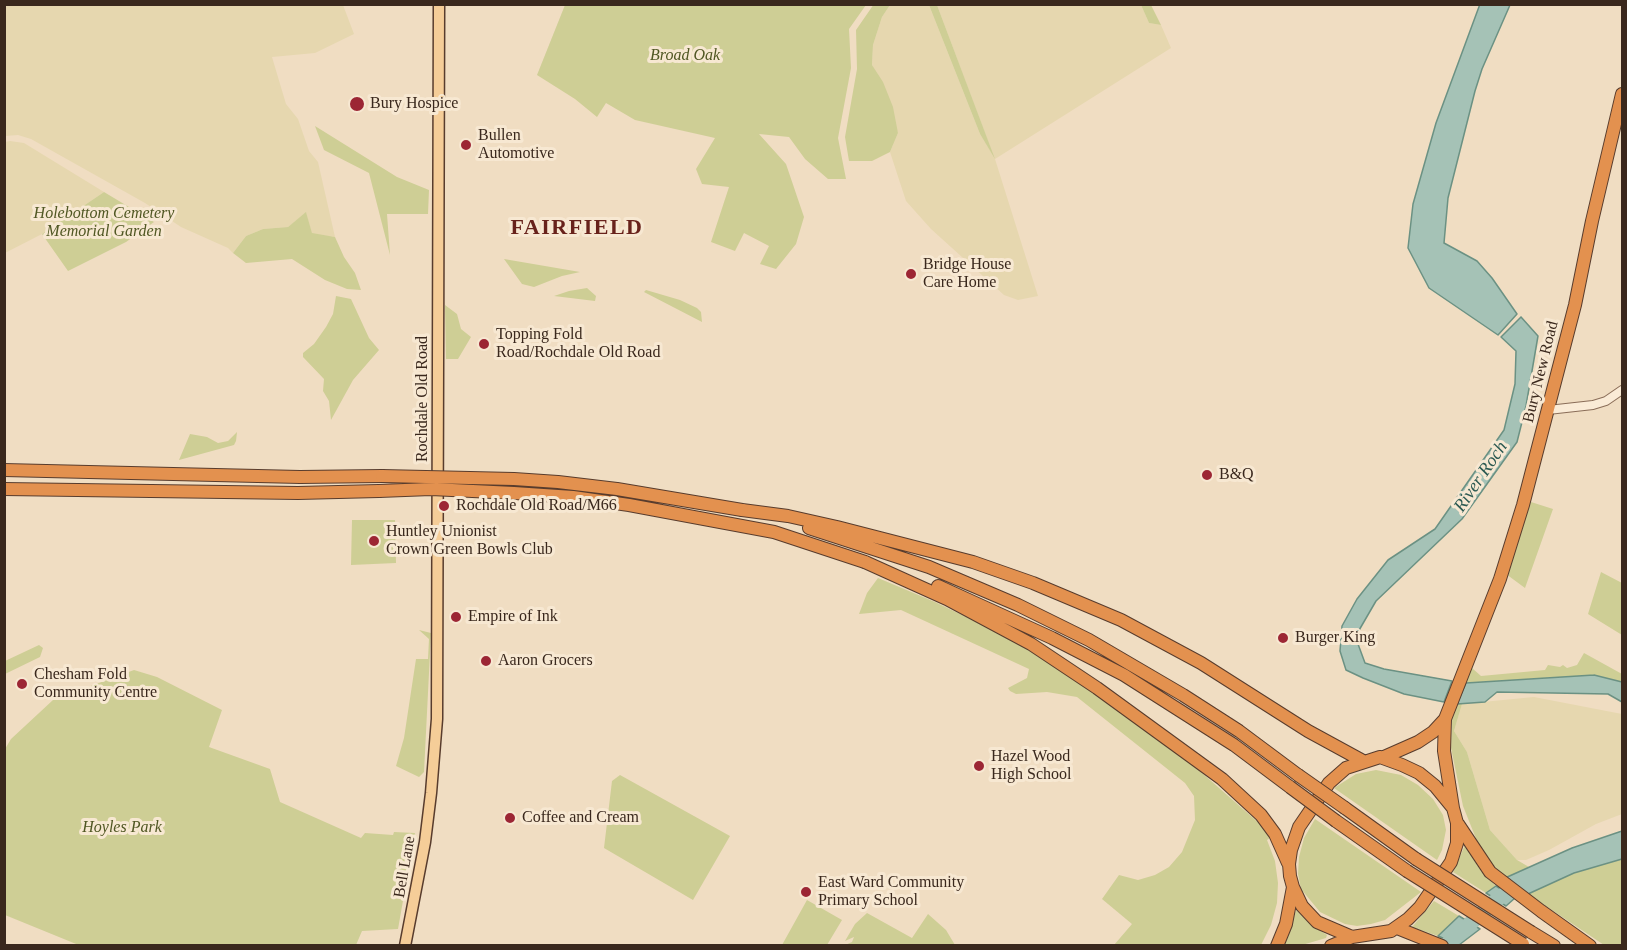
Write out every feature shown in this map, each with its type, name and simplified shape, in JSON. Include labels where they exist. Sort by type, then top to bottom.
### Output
[{"type":"highway","name":"Bury New Road","points":[[1452,808],[1444,751],[1445,718],[1500,579],[1523,505],[1577,296],[1592,221],[1623,94]]},
{"type":"highway","points":[[4,470],[514,479],[617,489],[788,516],[973,562],[1033,583],[1121,620],[1201,663],[1308,731],[1364,761]]},
{"type":"highway","points":[[4,489],[298,493],[431,489],[513,493],[573,497],[629,505],[774,532],[927,581],[983,605],[1113,670],[1233,745],[1407,871],[1524,945]]},
{"type":"highway","points":[[742,510],[825,533],[929,567],[1018,605],[1089,640],[1183,694],[1239,731],[1416,859],[1554,945]]},
{"type":"highway","points":[[865,562],[947,599],[1031,644],[1097,688],[1222,779],[1261,815],[1275,834],[1302,906],[1317,922],[1352,938]]},
{"type":"highway","name":"Bury New Road","points":[[1384,757],[1418,742],[1433,732],[1445,718]]},
{"type":"highway","points":[[1288,864],[1299,827],[1329,783],[1346,768],[1384,757],[1427,780],[1452,808],[1457,823],[1490,872],[1590,945]]},
{"type":"highway","points":[[1331,945],[1396,928],[1420,907],[1451,862],[1457,843],[1457,823]]},
{"type":"highway","points":[[1277,945],[1286,924],[1293,887]]},
{"type":"highway","points":[[1396,928],[1442,945]]},
{"type":"main road","name":"Rochdale Old Road","points":[[432,793],[437,720],[439,629],[437,441],[439,4]]},
{"type":"main road","name":"Bell Lane","points":[[405,945],[421,868],[432,793]]},
{"type":"street","points":[[1548,410],[1593,405],[1606,401],[1623,390]]},
{"type":"shaded area","points":[[5,5],[343,5],[354,34],[315,53],[272,57],[286,104],[298,119],[309,151],[318,162],[335,237],[312,234],[306,213],[288,227],[263,229],[246,236],[233,253],[228,248],[181,227],[145,203],[31,139],[18,135],[5,136]]},
{"type":"shaded area","points":[[890,5],[929,5],[980,134],[993,155],[937,5],[1141,5],[1149,23],[1161,25],[1171,48],[995,159],[1038,296],[1018,300],[1004,295],[931,229],[906,201],[890,152],[898,133],[872,65],[873,45],[882,17]]},
{"type":"shaded area","points":[[5,142],[24,143],[104,192],[42,234],[5,253]]},
{"type":"shaded area","points":[[1534,697],[1622,714],[1622,814],[1596,824],[1549,850],[1526,860],[1517,860],[1490,830],[1467,752],[1454,731],[1462,704]]},
{"type":"green space","points":[[874,4],[890,5],[882,17],[873,45],[872,65],[883,82],[893,107],[898,133],[890,152],[872,161],[849,161],[845,137],[857,69],[856,30]]},
{"type":"green space","name":"Broad Oak","points":[[565,5],[866,5],[849,29],[851,68],[838,138],[846,179],[828,179],[805,159],[789,137],[759,134],[786,164],[804,217],[796,244],[776,269],[760,264],[769,246],[744,233],[735,251],[711,242],[729,187],[702,184],[696,169],[715,138],[635,120],[606,103],[597,117],[575,99],[537,75]]},
{"type":"green space","points":[[929,5],[937,5],[995,159],[980,134]]},
{"type":"green space","points":[[1141,5],[1151,5],[1161,25],[1149,23]]},
{"type":"green space","points":[[315,126],[397,177],[429,190],[428,214],[387,214],[390,255],[369,173],[324,150]]},
{"type":"green space","name":"Holebottom Cemetery Memorial Garden","points":[[104,192],[154,222],[126,242],[68,271],[42,234]]},
{"type":"green space","points":[[306,212],[312,233],[335,237],[344,257],[355,273],[361,290],[347,289],[325,280],[292,259],[246,263],[233,253],[246,236],[263,229],[288,227]]},
{"type":"green space","points":[[504,259],[580,272],[534,287],[522,284]]},
{"type":"green space","points":[[587,288],[596,296],[595,301],[554,296],[569,291]]},
{"type":"green space","points":[[646,290],[680,300],[697,308],[701,312],[702,322],[644,292]]},
{"type":"green space","points":[[336,296],[351,299],[369,338],[379,350],[353,380],[331,420],[329,401],[323,391],[324,379],[303,357],[303,353],[314,344],[326,327],[333,314]]},
{"type":"green space","points":[[445,305],[457,314],[461,329],[471,337],[458,359],[446,359]]},
{"type":"green space","points":[[237,432],[234,445],[179,460],[190,434],[207,437],[218,443],[228,441]]},
{"type":"green space","points":[[1531,502],[1553,509],[1525,588],[1506,574]]},
{"type":"green space","name":"Huntley Unionist Crown Green Bowls Club","points":[[352,520],[395,520],[396,563],[351,565]]},
{"type":"green space","points":[[1601,572],[1622,583],[1622,635],[1588,614]]},
{"type":"green space","points":[[878,578],[989,628],[1043,658],[1136,722],[1193,765],[1260,824],[1270,838],[1267,840],[1275,861],[1278,883],[1277,903],[1271,925],[1261,945],[1114,945],[1132,924],[1102,899],[1119,875],[1138,880],[1155,875],[1169,867],[1182,852],[1195,820],[1194,796],[1185,783],[1077,697],[1047,692],[1016,694],[1010,691],[1008,688],[1027,678],[1029,669],[901,610],[859,614],[867,593]]},
{"type":"green space","points":[[419,630],[431,633],[424,772],[419,777],[396,766],[404,738],[416,659],[428,659],[429,639]]},
{"type":"green space","points":[[39,645],[43,648],[40,657],[5,674],[5,661]]},
{"type":"green space","points":[[1584,653],[1622,674],[1622,682],[1594,675],[1466,683],[1472,668],[1481,676],[1545,670],[1548,665],[1560,667],[1563,665],[1567,668],[1577,665]]},
{"type":"green space","name":"Hoyles Park","points":[[134,670],[157,677],[222,710],[209,747],[270,769],[280,802],[361,838],[365,833],[393,835],[394,832],[415,833],[398,929],[362,931],[356,945],[81,946],[5,915],[5,749],[11,739],[53,700]]},
{"type":"green space","points":[[1457,704],[1462,704],[1454,731],[1467,752],[1490,830],[1517,860],[1529,867],[1505,878],[1495,870],[1481,851],[1463,806],[1451,748],[1452,720]]},
{"type":"green space","points":[[1376,770],[1401,775],[1418,785],[1433,799],[1443,815],[1446,830],[1442,850],[1437,860],[1334,788],[1356,774]]},
{"type":"green space","points":[[620,775],[730,836],[693,900],[604,848],[612,781]]},
{"type":"green space","points":[[1315,819],[1421,892],[1385,920],[1371,924],[1357,926],[1345,924],[1320,912],[1301,889],[1298,874],[1299,857],[1304,838]]},
{"type":"green space","points":[[1465,845],[1481,871],[1496,886],[1486,893],[1453,872]]},
{"type":"green space","points":[[1622,859],[1622,945],[1604,945],[1528,894],[1574,873]]},
{"type":"green space","points":[[807,900],[842,920],[827,945],[782,945]]},
{"type":"green space","points":[[1434,901],[1459,916],[1438,936],[1412,927]]},
{"type":"green space","points":[[1296,910],[1327,935],[1326,938],[1302,945],[1284,946]]},
{"type":"green space","points":[[867,913],[912,938],[928,914],[946,930],[955,945],[845,945],[852,942],[854,937],[845,941],[855,924]]},
{"type":"water","points":[[1480,4],[1510,5],[1482,69],[1475,91],[1448,198],[1444,243],[1477,261],[1517,314],[1498,335],[1429,288],[1408,248],[1413,204],[1436,123]]},
{"type":"water","points":[[1521,317],[1538,336],[1526,406],[1517,442],[1462,519],[1376,601],[1358,632],[1358,644],[1365,663],[1384,669],[1452,681],[1444,702],[1404,694],[1346,670],[1340,651],[1342,626],[1357,599],[1388,560],[1435,529],[1504,430],[1515,384],[1516,351],[1501,337]]},
{"type":"water","points":[[1594,675],[1622,682],[1622,702],[1608,694],[1497,692],[1485,702],[1457,704],[1466,683]]},
{"type":"water","points":[[1622,831],[1622,859],[1574,873],[1528,894],[1505,878],[1572,848]]},
{"type":"water","points":[[1496,886],[1515,898],[1506,906],[1486,893]]},
{"type":"water","points":[[1459,916],[1480,929],[1459,945],[1438,936]]},
{"type":"waterway","name":"River Roch","points":[[1445,946],[1501,896],[1514,890]]},
{"type":"place","name":"Bury Hospice","points":[[357,104]]},
{"type":"place","name":"Bullen Automotive","points":[[466,145]]},
{"type":"place","name":"Bridge House Care Home","points":[[911,274]]},
{"type":"place","name":"Topping Fold Road/Rochdale Old Road","points":[[484,344]]},
{"type":"place","name":"B&Q","points":[[1207,475]]},
{"type":"place","name":"Rochdale Old Road/M66","points":[[444,506]]},
{"type":"place","name":"Huntley Unionist Crown Green Bowls Club","points":[[374,541]]},
{"type":"place","name":"Empire of Ink","points":[[456,617]]},
{"type":"place","name":"Burger King","points":[[1283,638]]},
{"type":"place","name":"Aaron Grocers","points":[[486,661]]},
{"type":"place","name":"Chesham Fold Community Centre","points":[[22,684]]},
{"type":"place","name":"Hazel Wood High School","points":[[979,766]]},
{"type":"place","name":"Coffee and Cream","points":[[510,818]]},
{"type":"place","name":"East Ward Community Primary School","points":[[806,892]]},
{"type":"district","name":"FAIRFIELD","points":[[577,228]]}]
